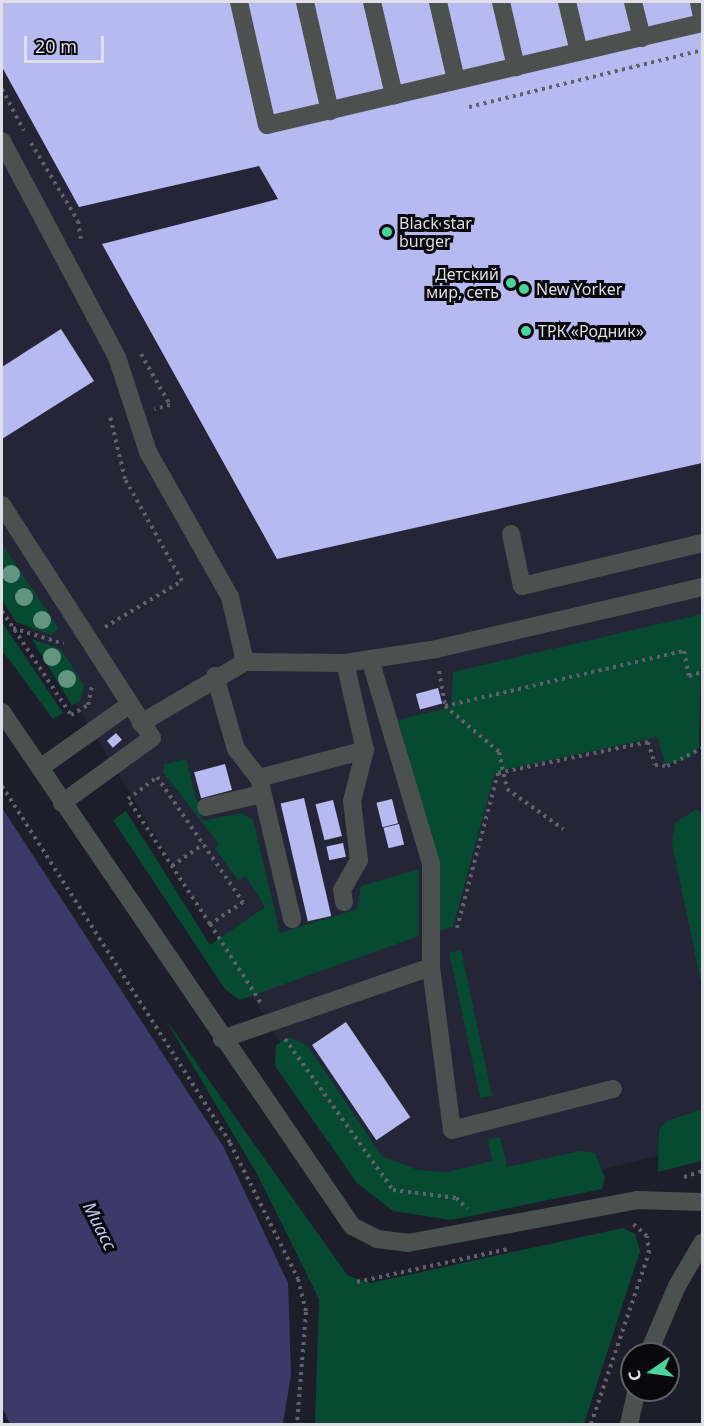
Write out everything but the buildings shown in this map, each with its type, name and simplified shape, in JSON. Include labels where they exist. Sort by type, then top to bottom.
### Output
[{"type":"street","points":[[239,2],[267,125],[702,23]]},
{"type":"street","points":[[305,2],[330,111]]},
{"type":"street","points":[[372,2],[394,95]]},
{"type":"street","points":[[438,2],[456,80]]},
{"type":"street","points":[[501,2],[516,67]]},
{"type":"street","points":[[567,2],[579,52]]},
{"type":"street","points":[[633,2],[642,38]]},
{"type":"street","points":[[699,2],[702,18]]},
{"type":"street","points":[[2,141],[117,357],[148,452],[230,597],[245,662]]},
{"type":"street","points":[[2,505],[152,738],[62,803]]},
{"type":"street","points":[[516,532],[522,586],[702,543]]},
{"type":"street","points":[[141,723],[215,676],[245,662],[345,663],[436,649],[702,587]]},
{"type":"street","points":[[370,659],[431,864],[431,968],[452,1130],[613,1089]]},
{"type":"street","points":[[344,902],[342,891],[359,860],[352,801],[365,750],[345,663]]},
{"type":"street","points":[[215,676],[236,749],[260,786],[292,919]]},
{"type":"street","points":[[40,768],[129,705]]},
{"type":"street","points":[[2,712],[332,1203],[352,1226],[377,1239],[439,1241],[637,1200],[702,1202]]},
{"type":"street","points":[[206,807],[365,750]]},
{"type":"street","points":[[222,1039],[431,968]]},
{"type":"street","points":[[653,1342],[677,1286],[702,1244]]},
{"type":"street","points":[[629,1425],[634,1402]]},
{"type":"path","points":[[469,107],[702,50]]},
{"type":"path","points":[[13,628],[75,647],[182,581],[125,479],[108,406]]},
{"type":"path","points":[[2,611],[71,715],[88,705],[93,681]]},
{"type":"path","points":[[436,649],[445,706],[499,752],[507,789],[563,829]]},
{"type":"path","points":[[445,706],[684,651],[689,676],[702,672]]},
{"type":"path","points":[[457,928],[498,773],[648,742],[655,765],[668,766],[702,748]]},
{"type":"path","points":[[158,777],[203,844],[243,902],[210,924],[128,800],[158,777]]},
{"type":"path","points":[[2,786],[230,1143],[298,1279],[306,1312],[297,1425]]},
{"type":"path","points":[[172,866],[203,844]]},
{"type":"path","points":[[363,1155],[393,1190],[456,1198],[470,1217]]},
{"type":"path","points":[[591,1425],[649,1253],[640,1226],[626,1223]]},
{"type":"path","points":[[357,1282],[513,1248]]},
{"type":"shaded area","points":[[2,2],[702,2],[702,667],[691,676],[702,772],[702,1117],[694,1146],[517,1192],[359,1173],[2,581]]},
{"type":"green space","points":[[2,544],[59,629],[51,635],[16,622],[2,600]]},
{"type":"green space","points":[[702,614],[699,747],[690,758],[665,765],[658,737],[495,772],[453,927],[439,931],[440,866],[398,720],[451,707],[453,672]]},
{"type":"green space","points":[[2,622],[63,713],[53,719],[2,650]]},
{"type":"green space","points":[[32,639],[61,649],[84,685],[80,701],[72,706]]},
{"type":"green space","points":[[186,759],[202,821],[241,813],[253,820],[280,933],[357,909],[361,886],[419,869],[419,936],[240,1000],[225,989],[113,820],[126,811],[210,945],[265,907],[246,876],[238,880],[215,849],[219,844],[163,772],[164,764]]},
{"type":"green space","points":[[695,810],[702,812],[702,987],[672,844],[675,823]]},
{"type":"green space","points":[[461,950],[492,1096],[480,1098],[449,952]]},
{"type":"green space","points":[[164,1017],[348,1276],[371,1283],[623,1228],[635,1234],[640,1251],[584,1424],[315,1424],[319,1299],[257,1174]]},
{"type":"green space","points":[[289,1037],[307,1045],[382,1156],[418,1170],[447,1172],[492,1161],[488,1139],[500,1137],[507,1167],[580,1151],[595,1153],[605,1178],[602,1189],[451,1220],[393,1211],[357,1183],[275,1066],[276,1045]]},
{"type":"green space","points":[[702,1109],[702,1161],[658,1172],[659,1130],[667,1121]]},
{"type":"water","name":"Миасс","points":[[2,808],[223,1146],[288,1283],[291,1374],[283,1424],[10,1424],[2,1407]]},
{"type":"place","name":"Black star burger","points":[[387,232]]},
{"type":"place","name":"Детский мир, сеть","points":[[511,283]]},
{"type":"place","name":"New Yorker","points":[[524,289]]},
{"type":"place","name":"ТРК «Родник»","points":[[526,331]]}]
